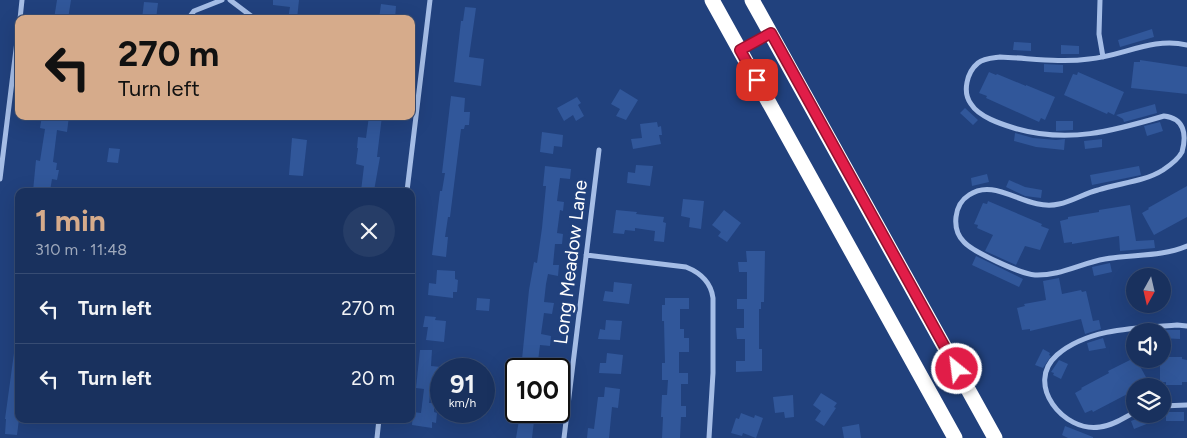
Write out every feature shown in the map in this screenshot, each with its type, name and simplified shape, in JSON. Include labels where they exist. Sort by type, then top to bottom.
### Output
[{"type":"highway","points":[[712,0],[955,438]]},
{"type":"highway","points":[[752,0],[995,438]]},
{"type":"street","points":[[20,15],[22,0]]},
{"type":"street","points":[[191,15],[194,10],[222,0]]},
{"type":"street","points":[[230,0],[250,15]]},
{"type":"street","points":[[407,188],[430,0]]},
{"type":"street","points":[[1100,0],[1099,34],[1103,57]]},
{"type":"street","points":[[1187,44],[1152,43],[1103,57],[1068,60],[989,58],[979,62],[967,80],[970,104],[976,110],[1000,122],[1027,131],[1060,136],[1099,133],[1164,116],[1171,117],[1180,121],[1185,130],[1184,154],[1150,177],[1100,189],[1058,204],[1030,203],[998,190],[982,189],[973,192],[960,204],[956,218],[956,227],[959,235],[968,246],[1011,268],[1030,274],[1053,273],[1103,259],[1165,253],[1187,246]]},
{"type":"street","points":[[0,179],[15,57]]},
{"type":"street","name":"Long Meadow Lane","points":[[564,438],[599,150]]},
{"type":"street","points":[[586,256],[686,268],[699,273],[707,280],[712,289],[713,298],[713,373],[709,438]]},
{"type":"street","points":[[1126,416],[1100,428],[1072,423],[1056,409],[1047,393],[1044,379],[1049,364],[1056,356],[1069,347],[1110,332],[1176,325],[1187,326]]},
{"type":"street","points":[[1171,406],[1187,405]]},
{"type":"street","points":[[377,438],[379,423]]},
{"type":"lane","points":[[740,50],[771,33]]},
{"type":"building","points":[[57,0],[71,0],[69,15],[55,15]]},
{"type":"building","points":[[273,0],[299,0],[297,15],[289,15],[290,7],[273,5]]},
{"type":"building","points":[[144,2],[158,3],[156,15],[142,15]]},
{"type":"building","points":[[381,4],[396,6],[395,15],[380,15]]},
{"type":"building","points":[[465,7],[476,8],[469,57],[484,59],[481,86],[454,82],[461,21],[463,21]]},
{"type":"building","points":[[1152,29],[1154,37],[1120,47],[1118,40]]},
{"type":"building","points":[[1014,42],[1031,43],[1031,51],[1013,50]]},
{"type":"building","points":[[1061,45],[1079,46],[1079,54],[1061,54]]},
{"type":"building","points":[[1140,60],[1187,67],[1187,94],[1131,88],[1134,62],[1140,62]]},
{"type":"building","points":[[1044,64],[1063,65],[1063,73],[1044,72]]},
{"type":"building","points":[[989,72],[1055,97],[1045,120],[1041,118],[1039,122],[979,93]]},
{"type":"building","points":[[1078,72],[1124,92],[1114,115],[1108,112],[1107,114],[1064,95],[1073,74],[1077,75]]},
{"type":"building","points":[[620,89],[638,100],[626,120],[616,116],[620,109],[611,104]]},
{"type":"building","points":[[451,96],[465,98],[464,112],[470,112],[469,125],[465,125],[464,129],[461,129],[450,217],[448,217],[445,237],[448,237],[446,257],[432,255],[440,191],[442,191],[445,173],[442,173]]},
{"type":"building","points":[[577,97],[581,103],[578,105],[584,116],[576,121],[573,115],[564,121],[557,108]]},
{"type":"building","points":[[1155,104],[1157,113],[1124,122],[1123,119],[1116,115]]},
{"type":"building","points":[[965,108],[978,120],[973,125],[960,113]]},
{"type":"building","points":[[41,120],[68,120],[67,132],[57,130],[53,162],[57,163],[56,170],[59,170],[57,180],[52,179],[50,188],[33,188],[36,160],[40,161],[45,129],[40,128]]},
{"type":"building","points":[[368,120],[382,120],[377,157],[380,157],[375,188],[361,188],[364,166],[356,164],[358,137],[366,138]]},
{"type":"building","points":[[1056,121],[1073,121],[1073,130],[1056,131]]},
{"type":"building","points":[[657,122],[658,127],[661,126],[662,135],[659,135],[661,144],[633,149],[631,139],[642,138],[640,124]]},
{"type":"building","points":[[1160,122],[1163,131],[1147,136],[1144,126]]},
{"type":"building","points":[[542,132],[563,135],[562,147],[554,146],[553,154],[540,152]]},
{"type":"building","points":[[1015,133],[1033,138],[1065,139],[1064,150],[1036,147],[1014,141]]},
{"type":"building","points":[[292,138],[307,140],[303,176],[289,175]]},
{"type":"building","points":[[1102,139],[1102,147],[1085,149],[1084,141]]},
{"type":"building","points":[[109,148],[120,149],[118,163],[107,162]]},
{"type":"building","points":[[636,165],[653,166],[650,186],[627,183],[628,172],[635,173]]},
{"type":"building","points":[[545,166],[571,169],[570,179],[560,178],[557,201],[564,202],[563,211],[560,210],[557,233],[563,234],[562,244],[555,244],[553,265],[559,265],[558,276],[548,274],[546,284],[544,302],[554,303],[552,314],[544,313],[541,334],[551,336],[550,346],[540,345],[538,358],[522,358],[529,290],[534,262],[537,263],[542,228],[546,186],[543,186]]},
{"type":"building","points":[[1139,166],[1141,175],[1092,185],[1090,175]]},
{"type":"building","points":[[987,174],[989,182],[972,186],[971,178]]},
{"type":"building","points":[[1009,180],[1025,187],[1042,190],[1041,198],[1025,196],[1006,187]]},
{"type":"building","points":[[1187,186],[1187,217],[1154,235],[1142,213]]},
{"type":"building","points":[[683,199],[704,201],[701,229],[689,227],[690,218],[681,216]]},
{"type":"building","points":[[988,201],[1042,224],[1041,226],[1049,229],[1040,250],[1025,246],[1016,265],[985,251],[993,235],[977,228],[978,225],[974,224],[983,203],[987,204]]},
{"type":"building","points":[[1130,205],[1136,241],[1154,240],[1155,248],[1120,251],[1119,236],[1072,244],[1072,242],[1064,243],[1060,221],[1068,219],[1068,217]]},
{"type":"building","points":[[616,210],[664,217],[663,222],[666,223],[664,242],[654,241],[655,231],[635,228],[635,231],[625,230],[624,234],[613,233]]},
{"type":"building","points":[[724,210],[741,223],[727,242],[718,236],[721,232],[712,225]]},
{"type":"building","points":[[746,251],[765,251],[764,302],[761,302],[761,309],[759,309],[759,349],[762,349],[762,371],[736,372],[736,361],[745,361],[745,339],[737,339],[736,328],[744,328],[744,309],[737,309],[737,299],[747,299],[747,272],[739,272],[738,262],[747,262]]},
{"type":"building","points":[[976,256],[1023,279],[1019,287],[972,265]]},
{"type":"building","points":[[1110,263],[1112,272],[1094,276],[1092,267]]},
{"type":"building","points":[[437,270],[455,271],[455,279],[458,280],[457,292],[453,292],[453,298],[428,295],[429,283],[436,284]]},
{"type":"building","points":[[1059,278],[1062,294],[1081,290],[1082,292],[1086,291],[1093,321],[1099,320],[1101,329],[1085,334],[1081,319],[1030,331],[1030,329],[1022,330],[1017,308],[1025,306],[1024,304],[1046,300],[1043,281]]},
{"type":"building","points":[[614,282],[632,284],[629,304],[603,301],[605,291],[613,292]]},
{"type":"building","points":[[477,298],[490,299],[489,311],[476,310]]},
{"type":"building","points":[[665,298],[689,298],[689,309],[680,309],[680,329],[684,329],[684,338],[689,338],[689,352],[679,352],[679,373],[688,373],[688,384],[681,384],[681,406],[686,406],[686,417],[681,417],[680,438],[662,438],[662,395],[667,395],[668,380],[662,380],[662,363],[665,363],[662,305],[665,305]]},
{"type":"building","points":[[425,316],[436,317],[435,320],[446,321],[444,342],[426,340],[428,327],[423,327]]},
{"type":"building","points":[[606,320],[622,321],[620,340],[598,339],[600,329],[605,330]]},
{"type":"building","points":[[1171,330],[1180,330],[1180,339],[1171,338]]},
{"type":"building","points":[[1103,338],[1106,348],[1089,351],[1087,343]]},
{"type":"building","points":[[1043,349],[1050,353],[1049,355],[1051,356],[1043,368],[1035,365]]},
{"type":"building","points":[[420,350],[432,350],[430,358],[429,403],[432,428],[412,425],[412,423],[415,423],[415,412],[421,413],[424,389],[416,388]]},
{"type":"building","points":[[15,353],[15,423],[18,423],[17,435],[5,434],[5,419]]},
{"type":"building","points":[[607,353],[623,355],[621,374],[599,373],[600,363],[606,363]]},
{"type":"building","points":[[1171,357],[1182,357],[1182,359],[1187,360],[1187,382],[1182,382],[1182,385],[1171,385],[1171,378],[1160,378],[1160,368],[1171,368]]},
{"type":"building","points":[[1059,360],[1068,364],[1061,379],[1051,372]]},
{"type":"building","points":[[1126,362],[1126,368],[1141,368],[1146,378],[1126,378],[1126,395],[1093,412],[1092,410],[1085,413],[1075,393],[1109,373],[1108,371]]},
{"type":"building","points":[[605,387],[620,389],[618,408],[612,407],[609,438],[587,438],[588,428],[594,429],[598,397],[604,397]]},
{"type":"building","points":[[821,393],[837,403],[834,407],[836,408],[824,426],[815,420],[821,411],[813,405]]},
{"type":"building","points":[[793,395],[794,417],[785,418],[784,412],[775,413],[773,397]]},
{"type":"building","points":[[1171,412],[1184,412],[1184,421],[1171,421]]},
{"type":"building","points":[[741,413],[754,418],[755,415],[763,418],[756,438],[743,433],[742,436],[731,433],[736,418],[739,419]]},
{"type":"building","points":[[518,423],[534,423],[532,438],[516,438]]},
{"type":"building","points":[[1132,423],[1149,423],[1134,429]]},
{"type":"building","points":[[859,424],[861,438],[844,438],[842,427]]},
{"type":"building","points":[[1065,426],[1093,438],[1068,438],[1062,435]]},
{"type":"route","points":[[757,80],[740,50],[771,33],[957,369]]}]
